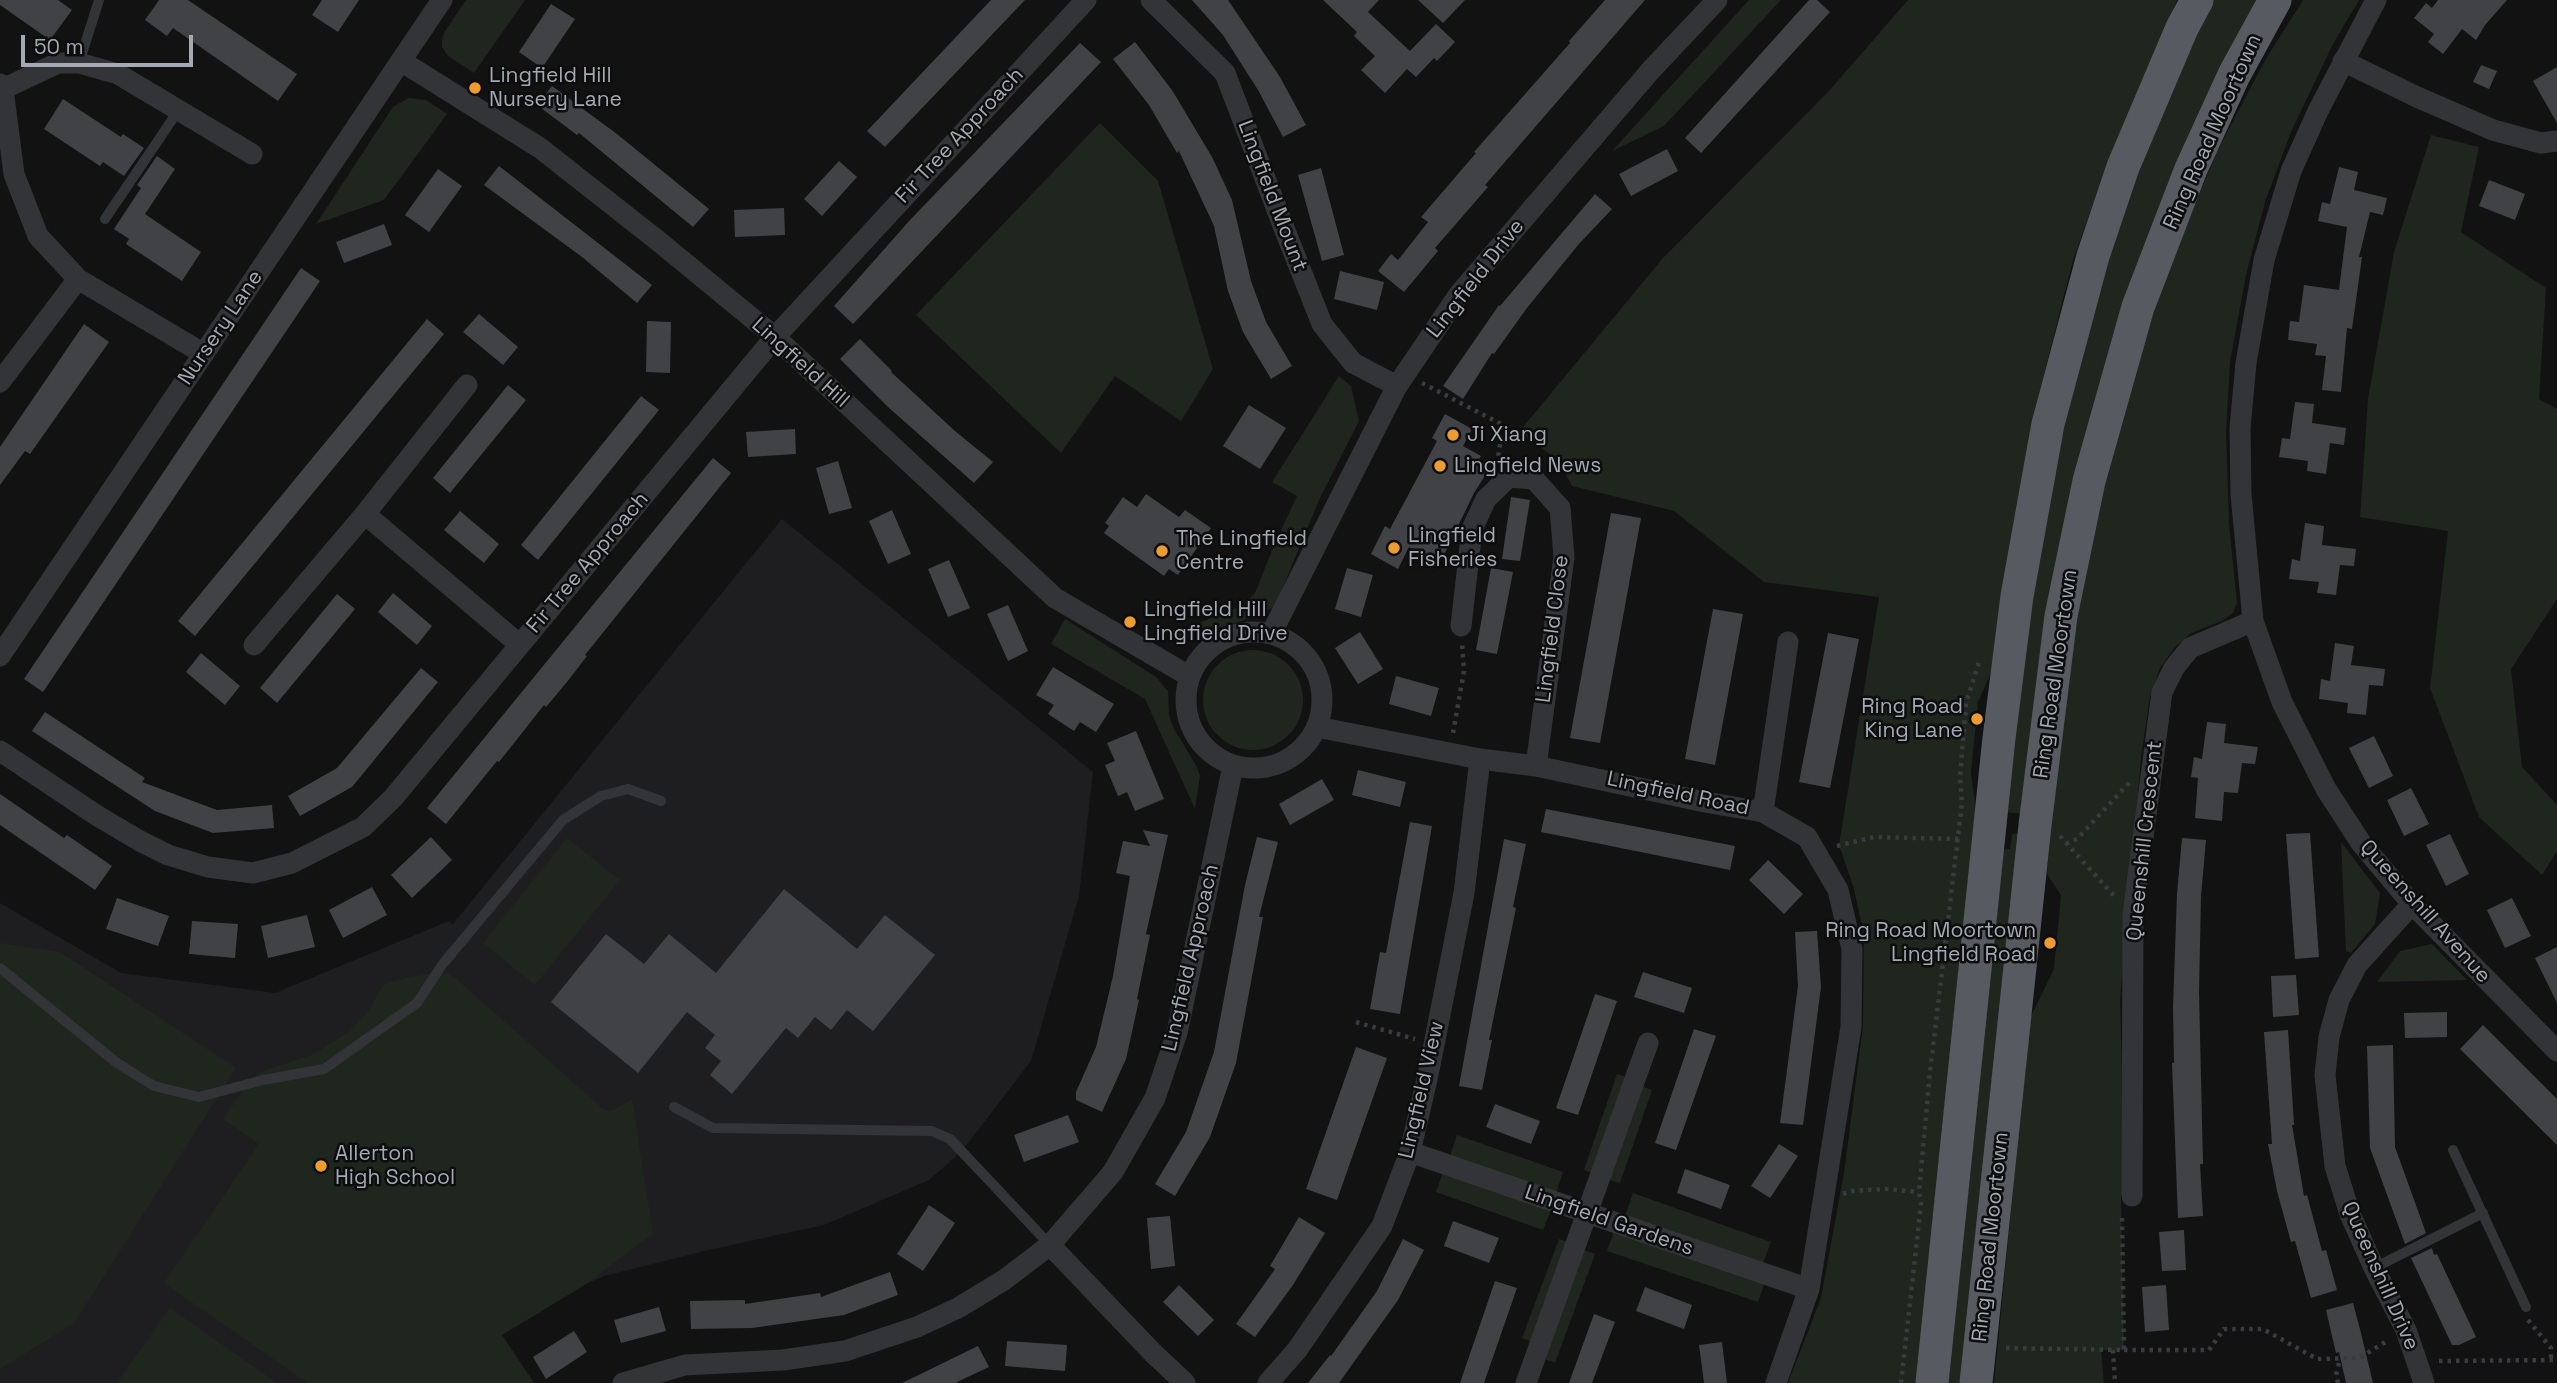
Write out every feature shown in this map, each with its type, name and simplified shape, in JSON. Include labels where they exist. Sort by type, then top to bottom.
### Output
[{"type":"highway","name":"Ring Road Moortown","points":[[1932,1383],[1998,738],[2017,596],[2049,425],[2093,256],[2123,167],[2182,28],[2197,0]]},
{"type":"highway","name":"Ring Road Moortown","points":[[1976,1383],[2034,839],[2061,615],[2089,481],[2143,294],[2191,169],[2234,75],[2275,0]]},
{"type":"street","name":"Nursery Lane","points":[[0,656],[442,0]]},
{"type":"street","name":"Fir Tree Approach","points":[[0,751],[96,815],[159,850],[208,867],[253,873],[292,863],[363,827],[394,798],[775,337],[1086,0]]},
{"type":"street","name":"Lingfield Mount","points":[[1151,0],[1225,73],[1322,324],[1353,362],[1401,380]]},
{"type":"street","name":"Lingfield Drive","points":[[1271,634],[1401,380],[1460,293],[1651,70],[1717,0]]},
{"type":"street","name":"Queenshill Avenue","points":[[2376,0],[2343,61],[2291,171],[2264,260],[2246,363],[2240,428],[2241,494],[2253,621],[2282,702],[2326,789],[2361,843],[2412,904],[2557,1051]]},
{"type":"street","name":"Lingfield Hill","points":[[401,61],[540,148],[775,337],[1055,598],[1189,676]]},
{"type":"street","points":[[2343,61],[2493,130],[2541,143],[2557,141]]},
{"type":"street","points":[[204,354],[78,279],[38,236],[7,175],[2,86],[58,63],[79,63],[118,74],[252,154]]},
{"type":"street","points":[[0,382],[78,279]]},
{"type":"street","points":[[254,645],[365,514],[467,385]]},
{"type":"street","name":"Lingfield Close","points":[[1498,487],[1508,477],[1534,479],[1560,508],[1564,557],[1536,765]]},
{"type":"street","points":[[1461,626],[1472,529],[1486,499],[1498,487]]},
{"type":"street","points":[[365,514],[520,645]]},
{"type":"street","name":"Queenshill Crescent","points":[[2132,1196],[2133,914],[2162,692],[2174,668],[2190,648],[2253,621]]},
{"type":"street","points":[[1250,632],[1271,634],[1293,644],[1306,655],[1318,676],[1322,704],[1317,727],[1307,743],[1289,759],[1267,768],[1233,766],[1212,755],[1192,732],[1185,709],[1189,676],[1201,656],[1227,637],[1250,632]]},
{"type":"street","points":[[1763,812],[1788,642]]},
{"type":"street","name":"Lingfield Road","points":[[1317,727],[1480,759],[1536,765],[1704,802],[1763,812],[1807,838],[1838,890],[1852,949],[1851,1027],[1808,1289],[1776,1383]]},
{"type":"street","name":"Lingfield View","points":[[1268,1383],[1297,1350],[1382,1226],[1410,1152],[1464,893],[1480,759]]},
{"type":"street","name":"Lingfield Approach","points":[[623,1383],[685,1365],[783,1360],[845,1351],[917,1327],[958,1308],[1004,1280],[1050,1245],[1113,1172],[1155,1098],[1177,1033],[1233,766]]},
{"type":"street","name":"Queenshill Drive","points":[[2412,904],[2357,965],[2339,1000],[2329,1037],[2325,1075],[2335,1166],[2350,1214],[2406,1329],[2424,1383]]},
{"type":"street","points":[[1526,1383],[1648,1043]]},
{"type":"street","name":"Lingfield Gardens","points":[[1410,1152],[1808,1289]]},
{"type":"street","points":[[1050,1245],[1185,1383]]},
{"type":"lane","points":[[79,63],[99,0]]},
{"type":"lane","points":[[106,219],[178,111]]},
{"type":"lane","points":[[0,968],[117,1063],[154,1086],[199,1097],[263,1080],[324,1069],[417,1003],[443,965],[563,820],[601,796],[628,789],[661,801]]},
{"type":"lane","points":[[674,1107],[713,1128],[932,1131],[950,1139],[1050,1245]]},
{"type":"lane","points":[[2453,1150],[2526,1307]]},
{"type":"lane","points":[[2374,1268],[2483,1213]]},
{"type":"path","points":[[1401,380],[1503,425],[1497,468],[1498,487]]},
{"type":"path","points":[[1450,753],[1464,671],[1461,626]]},
{"type":"path","points":[[1901,1383],[1921,1204],[1919,1192],[1930,1072],[1962,803],[1960,777],[1966,703],[1981,655]]},
{"type":"path","points":[[2133,914],[2119,914],[2120,901],[2066,844],[2077,839],[2153,761]]},
{"type":"path","points":[[1815,851],[1874,837],[1943,841],[1957,839]]},
{"type":"path","points":[[1356,1022],[1434,1045]]},
{"type":"path","points":[[1824,1201],[1852,1191],[1886,1189],[1919,1192]]},
{"type":"path","points":[[2124,1350],[2121,1196],[2132,1196]]},
{"type":"path","points":[[2417,1361],[2554,1360],[2551,1348],[2528,1322],[2526,1307]]},
{"type":"path","points":[[1980,1348],[2209,1350],[2224,1329],[2263,1329],[2317,1360],[2340,1359],[2359,1358],[2406,1329]]},
{"type":"path","points":[[2113,1349],[2115,1383]]},
{"type":"path","points":[[2338,1383],[2336,1375],[2340,1359]]},
{"type":"shaded area","points":[[466,0],[525,0],[474,73],[448,56],[442,47],[445,31]]},
{"type":"shaded area","points":[[1749,0],[1781,0],[1664,126],[1612,151]]},
{"type":"shaded area","points":[[1908,0],[2177,0],[2113,149],[2073,260],[2032,421],[1995,664],[1978,702],[1971,773],[1976,810],[1920,1383],[1788,1383],[1821,1298],[1844,1173],[1863,1026],[1864,935],[1854,889],[1839,845],[1879,597],[1764,582],[1674,511],[1572,486],[1557,459],[1519,432],[1663,258],[1829,91]]},
{"type":"shaded area","points":[[2210,0],[2260,0],[2173,173],[2024,814],[2005,812],[2037,545],[2096,287],[2142,154]]},
{"type":"shaded area","points":[[2303,0],[2359,0],[2333,44],[2291,132],[2265,202],[2246,275],[2230,362],[2226,433],[2229,524],[2237,603],[2233,613],[2222,621],[2191,633],[2175,647],[2160,668],[2150,696],[2141,758],[2120,1000],[2125,1186],[2121,1196],[2124,1350],[2101,1350],[2104,1383],[1994,1383],[2030,1018],[2054,969],[2061,895],[2047,874],[2055,766],[2073,628],[2089,546],[2121,416],[2166,274],[2216,154],[2264,62]]},
{"type":"shaded area","points":[[408,98],[426,100],[447,114],[384,200],[316,224],[393,107]]},
{"type":"shaded area","points":[[1100,123],[1158,181],[1213,369],[1181,421],[1115,376],[1061,453],[916,315]]},
{"type":"shaded area","points":[[2431,135],[2479,147],[2461,232],[2546,288],[2539,399],[2557,409],[2557,599],[2511,669],[2522,767],[2557,805],[2557,851],[2542,875],[2479,817],[2430,688],[2448,531],[2360,517],[2368,399],[2394,252]]},
{"type":"shaded area","points":[[1339,376],[1351,386],[1359,421],[1320,498],[1278,599],[1272,608],[1242,621],[1206,632],[1191,640],[1174,638],[1165,632],[1182,630],[1243,605],[1255,593],[1297,496],[1272,482]]},
{"type":"shaded area","points":[[782,519],[1093,772],[1079,896],[1031,1061],[962,1151],[929,1180],[824,1225],[604,1276],[586,1284],[502,1335],[534,1383],[0,1383],[0,903],[121,973],[275,993],[449,921],[453,924]]},
{"type":"shaded area","points":[[1065,619],[1156,677],[1168,691],[1169,715],[1173,727],[1200,776],[1195,809],[1145,699],[1051,644]]},
{"type":"shaded area","points":[[1253,650],[1272,654],[1289,664],[1299,681],[1303,700],[1299,719],[1289,736],[1272,746],[1253,750],[1234,746],[1217,736],[1207,719],[1203,700],[1207,681],[1217,664],[1234,654]]},
{"type":"shaded area","points":[[2022,833],[1962,1383],[1945,1383],[2001,850],[2010,849],[2012,834]]},
{"type":"shaded area","points":[[567,838],[620,880],[535,985],[483,943]]},
{"type":"shaded area","points":[[2341,842],[2380,893],[2375,924],[2351,953],[2346,951]]},
{"type":"shaded area","points":[[0,943],[60,952],[236,1068],[74,1323],[0,1369]]},
{"type":"shaded area","points":[[2432,944],[2467,980],[2377,982],[2400,951]]},
{"type":"shaded area","points":[[427,974],[448,974],[454,977],[601,1107],[608,1111],[614,1110],[632,1099],[653,1233],[586,1284],[502,1335],[534,1383],[308,1383],[164,1283],[259,1144],[223,1119],[250,1080],[261,1072],[312,1055],[349,1032],[368,1012],[383,985]]},
{"type":"shaded area","points":[[1617,1074],[1626,1077],[1593,1173],[1584,1170]]},
{"type":"shaded area","points":[[1642,1086],[1652,1090],[1620,1183],[1609,1180]]},
{"type":"shaded area","points":[[1457,1135],[1563,1172],[1556,1193],[1450,1156]]},
{"type":"shaded area","points":[[1443,1172],[1551,1210],[1543,1230],[1436,1192]]},
{"type":"shaded area","points":[[1633,1193],[1771,1242],[1762,1266],[1625,1216]]},
{"type":"shaded area","points":[[1614,1231],[1765,1282],[1758,1302],[1607,1251]]},
{"type":"shaded area","points":[[1559,1239],[1568,1242],[1532,1342],[1522,1338]]},
{"type":"shaded area","points":[[1584,1250],[1595,1254],[1555,1363],[1544,1359]]},
{"type":"shaded area","points":[[170,1308],[277,1383],[117,1383]]},
{"type":"building","points":[[0,0],[58,0],[72,10],[50,40],[0,5]]},
{"type":"building","points":[[159,0],[188,0],[297,74],[278,101],[173,28],[167,36],[145,20]]},
{"type":"building","points":[[322,0],[359,0],[338,32],[312,15]]},
{"type":"building","points":[[991,0],[1025,0],[885,147],[867,131]]},
{"type":"building","points":[[1192,0],[1228,0],[1280,77],[1306,125],[1283,137],[1258,90],[1223,35]]},
{"type":"building","points":[[1323,0],[1379,0],[1368,12],[1410,51],[1436,24],[1455,42],[1437,61],[1434,58],[1416,77],[1407,69],[1385,93],[1361,70],[1375,56],[1354,36],[1357,32]]},
{"type":"building","points":[[1418,0],[1465,0],[1443,23]]},
{"type":"building","points":[[1605,0],[1645,0],[1485,185],[1488,187],[1435,248],[1438,251],[1404,292],[1378,271],[1391,254],[1398,260],[1428,222],[1421,217]]},
{"type":"building","points":[[1809,0],[1817,0],[1830,12],[1701,153],[1685,138]]},
{"type":"building","points":[[2438,0],[2507,0],[2476,40],[2462,29],[2443,54],[2428,42],[2434,34],[2414,18],[2426,3],[2432,8]]},
{"type":"building","points":[[551,4],[575,19],[542,68],[519,52]]},
{"type":"building","points":[[1135,42],[1172,90],[1212,157],[1232,200],[1251,281],[1266,322],[1292,366],[1271,379],[1243,332],[1228,291],[1214,226],[1179,151],[1177,153],[1149,105],[1113,59]]},
{"type":"building","points":[[1080,43],[1101,62],[853,324],[834,306],[910,220]]},
{"type":"building","points":[[2481,65],[2497,71],[2489,89],[2473,82]]},
{"type":"building","points":[[2557,67],[2557,123],[2533,81]]},
{"type":"building","points":[[552,86],[617,134],[709,209],[693,227],[579,133],[577,135],[537,105]]},
{"type":"building","points":[[63,99],[121,137],[123,134],[144,148],[124,176],[103,162],[100,166],[44,129]]},
{"type":"building","points":[[1667,149],[1678,171],[1631,196],[1619,174]]},
{"type":"building","points":[[157,156],[175,169],[145,214],[201,252],[182,281],[126,244],[129,239],[114,229],[141,188],[137,185]]},
{"type":"building","points":[[839,161],[857,177],[822,216],[804,199]]},
{"type":"building","points":[[499,166],[652,285],[637,303],[582,257],[484,185]]},
{"type":"building","points":[[2339,167],[2358,172],[2354,190],[2387,198],[2383,215],[2370,212],[2359,257],[2362,257],[2352,329],[2347,328],[2341,392],[2322,390],[2326,356],[2315,355],[2317,344],[2288,340],[2290,321],[2299,322],[2304,285],[2339,290],[2347,227],[2318,221],[2322,202],[2330,204]]},
{"type":"building","points":[[1321,168],[1344,255],[1322,261],[1298,175]]},
{"type":"building","points":[[438,169],[462,186],[429,232],[405,215]]},
{"type":"building","points":[[2489,180],[2525,194],[2515,220],[2479,206]]},
{"type":"building","points":[[1595,194],[1612,209],[1578,245],[1527,308],[1494,354],[1492,353],[1463,399],[1443,386],[1499,305]]},
{"type":"building","points":[[784,208],[785,235],[735,237],[734,210]]},
{"type":"building","points":[[384,224],[392,245],[344,263],[336,242]]},
{"type":"building","points":[[301,268],[320,281],[43,692],[24,679]]},
{"type":"building","points":[[1340,271],[1384,282],[1377,310],[1334,299]]},
{"type":"building","points":[[479,314],[518,347],[503,365],[463,332]]},
{"type":"building","points":[[427,319],[444,334],[195,636],[178,621]]},
{"type":"building","points":[[647,321],[671,322],[670,373],[646,372]]},
{"type":"building","points":[[84,324],[109,342],[30,454],[25,451],[0,485],[0,447]]},
{"type":"building","points":[[860,339],[891,372],[993,462],[974,483],[888,407],[840,359]]},
{"type":"building","points":[[508,385],[526,400],[450,493],[433,478]]},
{"type":"building","points":[[641,396],[659,410],[538,560],[521,545]]},
{"type":"building","points":[[2295,402],[2314,404],[2312,423],[2346,428],[2344,445],[2330,443],[2326,474],[2307,471],[2308,461],[2279,457],[2282,438],[2290,439]]},
{"type":"building","points":[[1249,405],[1286,428],[1260,469],[1223,446]]},
{"type":"building","points":[[1445,414],[1472,429],[1463,446],[1481,456],[1476,465],[1488,471],[1474,493],[1442,559],[1430,552],[1428,557],[1409,547],[1398,569],[1371,554],[1385,526],[1390,529],[1437,441],[1432,438]]},
{"type":"building","points":[[795,429],[796,454],[748,457],[746,432]]},
{"type":"building","points":[[713,458],[731,473],[585,655],[587,656],[567,682],[546,707],[544,705],[446,824],[427,808]]},
{"type":"building","points":[[838,461],[852,508],[829,514],[816,468]]},
{"type":"building","name":"The Lingfield Centre","points":[[1146,494],[1179,517],[1185,510],[1211,528],[1178,575],[1169,569],[1164,576],[1104,533],[1109,526],[1105,523],[1123,497],[1137,507]]},
{"type":"building","points":[[1511,497],[1530,500],[1520,561],[1502,559]]},
{"type":"building","points":[[892,510],[911,554],[888,564],[869,521]]},
{"type":"building","points":[[460,511],[499,544],[484,563],[444,530]]},
{"type":"building","points":[[1611,513],[1641,518],[1600,743],[1570,738]]},
{"type":"building","points":[[2305,523],[2324,526],[2322,545],[2356,549],[2354,566],[2340,565],[2336,595],[2317,593],[2319,582],[2289,579],[2292,559],[2300,561]]},
{"type":"building","points":[[949,560],[970,608],[948,617],[928,569]]},
{"type":"building","points":[[1347,568],[1373,575],[1361,617],[1335,609]]},
{"type":"building","points":[[1491,568],[1513,572],[1497,654],[1476,650]]},
{"type":"building","points":[[393,593],[432,626],[417,645],[378,612]]},
{"type":"building","points":[[337,594],[355,609],[277,703],[260,688]]},
{"type":"building","points":[[1008,605],[1028,651],[1008,661],[987,614]]},
{"type":"building","points":[[1713,609],[1743,614],[1715,765],[1685,759]]},
{"type":"building","points":[[1360,632],[1383,669],[1358,684],[1335,648]]},
{"type":"building","points":[[1828,633],[1859,639],[1830,788],[1799,782]]},
{"type":"building","points":[[2335,643],[2354,646],[2351,665],[2385,669],[2383,686],[2369,685],[2366,715],[2347,713],[2348,703],[2319,699],[2321,679],[2330,681]]},
{"type":"building","points":[[201,653],[240,686],[225,705],[186,672]]},
{"type":"building","points":[[1053,667],[1114,704],[1096,732],[1080,722],[1074,731],[1048,714],[1054,705],[1036,695]]},
{"type":"building","points":[[421,668],[438,682],[352,787],[300,816],[288,796],[337,768]]},
{"type":"building","points":[[1396,676],[1439,688],[1431,716],[1389,704]]},
{"type":"building","points":[[45,712],[145,778],[142,782],[217,810],[272,805],[274,828],[213,833],[155,811],[32,731]]},
{"type":"building","points":[[2207,722],[2226,724],[2224,743],[2258,747],[2255,764],[2242,763],[2238,793],[2224,792],[2222,821],[2195,818],[2198,778],[2191,777],[2194,757],[2202,759]]},
{"type":"building","points":[[1136,731],[1164,799],[1135,811],[1127,792],[1118,796],[1105,765],[1115,761],[1107,743]]},
{"type":"building","points":[[2374,736],[2393,776],[2369,788],[2349,748]]},
{"type":"building","points":[[1358,770],[1406,782],[1400,807],[1352,795]]},
{"type":"building","points":[[1322,779],[1334,800],[1290,825],[1279,804]]},
{"type":"building","points":[[2411,788],[2429,824],[2404,836],[2387,800]]},
{"type":"building","points":[[0,794],[64,838],[67,835],[112,866],[95,890],[0,825]]},
{"type":"building","points":[[1546,809],[1735,846],[1730,870],[1541,832]]},
{"type":"building","points":[[1410,822],[1432,826],[1400,1014],[1370,1009],[1380,952],[1386,953]]},
{"type":"building","points":[[1143,830],[1168,835],[1146,934],[1150,935],[1126,1059],[1102,1112],[1076,1100],[1076,1092],[1096,1047],[1113,976],[1130,876],[1116,873],[1123,841],[1150,846]]},
{"type":"building","points":[[2310,833],[2319,957],[2295,959],[2286,834]]},
{"type":"building","points":[[2450,834],[2469,874],[2446,886],[2426,845]]},
{"type":"building","points":[[431,837],[452,860],[412,898],[391,875]]},
{"type":"building","points":[[1257,837],[1278,842],[1259,917],[1263,917],[1236,1063],[1210,1137],[1175,1196],[1155,1184],[1186,1132],[1214,1052],[1245,885]]},
{"type":"building","points":[[2182,838],[2206,840],[2201,896],[2199,992],[2203,1216],[2178,1218],[2172,1063],[2177,894]]},
{"type":"building","points":[[1504,839],[1526,844],[1482,1090],[1459,1086]]},
{"type":"building","points":[[1768,860],[1803,894],[1784,914],[1749,880]]},
{"type":"building","points":[[372,887],[387,915],[343,938],[329,910]]},
{"type":"building","points":[[784,889],[857,949],[885,915],[935,955],[873,1031],[847,1010],[831,1030],[815,1017],[798,1038],[786,1028],[732,1094],[710,1075],[721,1061],[705,1048],[715,1035],[687,1012],[638,1073],[551,1002],[606,934],[644,964],[669,934],[716,973]]},
{"type":"building","points":[[117,898],[169,916],[158,946],[106,929]]},
{"type":"building","points":[[2512,898],[2531,936],[2505,948],[2487,910]]},
{"type":"building","points":[[307,915],[315,947],[268,958],[261,926]]},
{"type":"building","points":[[192,921],[238,924],[235,958],[189,954]]},
{"type":"building","points":[[1817,931],[1821,987],[1803,1125],[1780,1123],[1798,986],[1795,932]]},
{"type":"building","points":[[2557,947],[2557,1003],[2535,958]]},
{"type":"building","points":[[1643,972],[1692,988],[1684,1013],[1634,997]]},
{"type":"building","points":[[2296,975],[2299,1015],[2273,1017],[2271,976]]},
{"type":"building","points":[[1595,994],[1617,1001],[1578,1115],[1556,1108]]},
{"type":"building","points":[[2447,1012],[2447,1037],[2405,1038],[2404,1013]]},
{"type":"building","points":[[2483,1025],[2557,1099],[2557,1145],[2460,1049]]},
{"type":"building","points":[[1694,1029],[1716,1036],[1676,1150],[1655,1143]]},
{"type":"building","points":[[2288,1030],[2292,1125],[2304,1196],[2307,1195],[2322,1251],[2326,1250],[2337,1290],[2311,1298],[2295,1241],[2291,1242],[2268,1144],[2272,1144],[2264,1032]]},
{"type":"building","points":[[2393,1045],[2395,1147],[2426,1233],[2405,1244],[2370,1148],[2367,1046]]},
{"type":"building","points":[[1356,1047],[1387,1058],[1337,1200],[1306,1189]]},
{"type":"building","points":[[1495,1104],[1540,1121],[1531,1144],[1486,1127]]},
{"type":"building","points":[[1068,1115],[1079,1142],[1024,1162],[1014,1135]]},
{"type":"building","points":[[1779,1144],[1798,1156],[1770,1198],[1751,1186]]},
{"type":"building","points":[[1685,1169],[1730,1185],[1721,1209],[1677,1193]]},
{"type":"building","points":[[929,1205],[955,1223],[923,1271],[897,1254]]},
{"type":"building","points":[[1170,1216],[1175,1266],[1151,1269],[1147,1218]]},
{"type":"building","points":[[1299,1217],[1325,1233],[1293,1285],[1255,1337],[1236,1324],[1275,1269],[1270,1266]]},
{"type":"building","points":[[1453,1221],[1499,1238],[1489,1263],[1444,1246]]},
{"type":"building","points":[[2184,1230],[2186,1270],[2162,1271],[2159,1232]]},
{"type":"building","points":[[1403,1239],[1424,1250],[1398,1300],[1339,1383],[1308,1383],[1331,1356],[1377,1291]]},
{"type":"building","points":[[2432,1248],[2476,1337],[2459,1345],[2452,1345],[2411,1258]]},
{"type":"building","points":[[890,1272],[898,1295],[844,1315],[752,1328],[691,1329],[690,1301],[745,1300],[745,1304],[820,1293],[821,1297]]},
{"type":"building","points":[[1495,1281],[1517,1288],[1484,1383],[1460,1383]]},
{"type":"building","points":[[1179,1285],[1214,1320],[1198,1336],[1163,1302]]},
{"type":"building","points":[[2166,1285],[2169,1330],[2145,1332],[2142,1287]]},
{"type":"building","points":[[1645,1287],[1692,1305],[1684,1329],[1636,1311]]},
{"type":"building","points":[[2353,1303],[2373,1383],[2346,1383],[2339,1352],[2336,1353],[2326,1310]]},
{"type":"building","points":[[659,1307],[666,1331],[621,1343],[614,1320]]},
{"type":"building","points":[[1594,1314],[1615,1322],[1592,1383],[1569,1383]]},
{"type":"building","points":[[574,1331],[587,1352],[546,1379],[533,1357]]},
{"type":"building","points":[[1007,1341],[1067,1345],[1065,1371],[1005,1366]]},
{"type":"building","points":[[1722,1342],[1727,1383],[1704,1383],[1699,1345]]},
{"type":"building","points":[[978,1346],[989,1367],[955,1383],[902,1383]]},
{"type":"place","name":"Lingfield Hill Nursery Lane","points":[[475,88]]},
{"type":"place","name":"Ji Xiang","points":[[1453,435]]},
{"type":"place","name":"Lingfield News","points":[[1440,466]]},
{"type":"place","name":"Lingfield Fisheries","points":[[1394,548]]},
{"type":"place","name":"The Lingfield Centre","points":[[1162,551]]},
{"type":"place","name":"Lingfield Hill Lingfield Drive","points":[[1130,622]]},
{"type":"place","name":"Ring Road King Lane","points":[[1977,719]]},
{"type":"place","name":"Ring Road Moortown Lingfield Road","points":[[2050,943]]},
{"type":"place","name":"Allerton High School","points":[[321,1166]]}]
